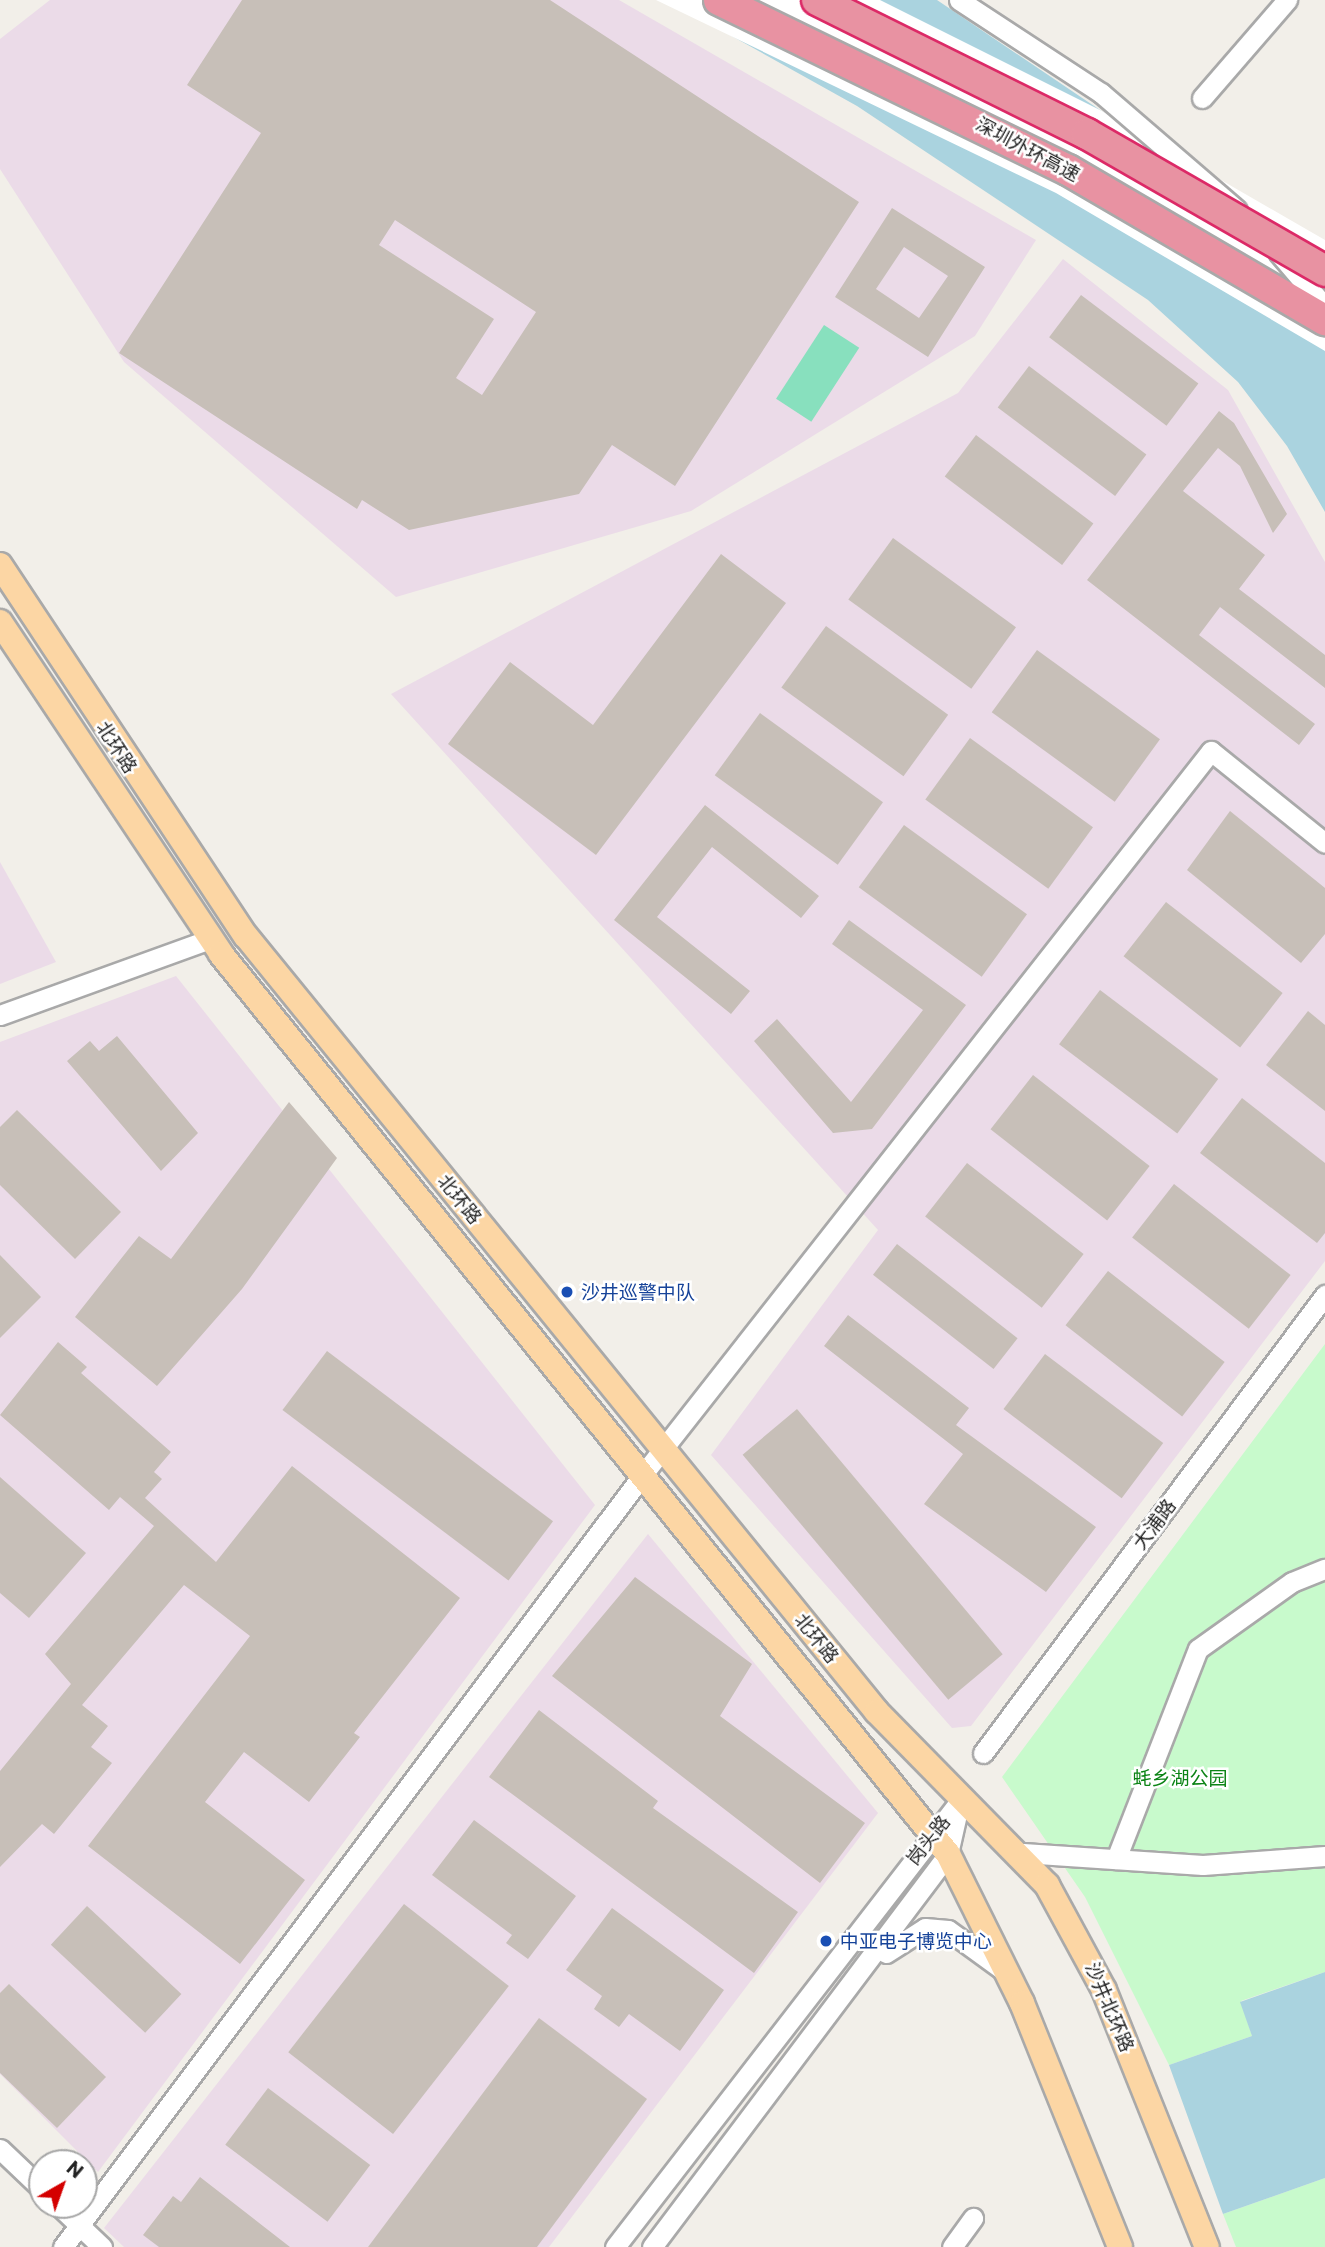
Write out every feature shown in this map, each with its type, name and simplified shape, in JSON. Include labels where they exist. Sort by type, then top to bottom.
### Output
[{"type":"highway","name":"深圳外环高速","points":[[719,0],[1068,170],[1325,320]]},
{"type":"highway","points":[[817,0],[1087,134],[1325,271]]},
{"type":"main road","name":"北环路","points":[[0,565],[246,936],[877,1712],[960,1801]]},
{"type":"main road","name":"北环路","points":[[0,622],[210,939],[644,1473],[932,1833]]},
{"type":"main road","name":"沙井北环路","points":[[960,1801],[1023,1853],[1079,1938],[1146,2093],[1205,2243]]},
{"type":"main road","points":[[932,1833],[948,1854],[1009,1975],[1120,2247]]},
{"type":"street","points":[[959,0],[1155,136],[1247,220],[1325,307]]},
{"type":"street","points":[[1202,98],[1287,0]]},
{"type":"street","points":[[63,2247],[644,1473],[1211,751],[1325,843]]},
{"type":"street","points":[[0,1015],[210,939]]},
{"type":"street","name":"大浦路","points":[[983,1753],[1325,1295]]},
{"type":"street","points":[[1116,1859],[1198,1649],[1292,1581],[1325,1569]]},
{"type":"street","name":"岗头路","points":[[615,2247],[932,1833],[960,1801]]},
{"type":"street","name":"岗头路","points":[[652,2247],[863,1972],[948,1854],[960,1801]]},
{"type":"street","points":[[1023,1853],[1224,1864],[1325,1856]]},
{"type":"street","points":[[863,1972],[925,1928],[948,1930],[1009,1975]]},
{"type":"street","points":[[0,2149],[28,2176]]},
{"type":"street","points":[[952,2247],[973,2218]]},
{"type":"street","points":[[73,2219],[102,2247]]},
{"type":"shaded area","points":[[50,0],[619,0],[1036,240],[975,336],[691,511],[396,597],[124,362],[0,169],[0,39]]},
{"type":"shaded area","points":[[1063,259],[1228,390],[1325,562],[1325,1261],[971,1726],[952,1728],[711,1455],[878,1230],[391,694],[958,393]]},
{"type":"shaded area","points":[[0,862],[56,962],[0,984]]},
{"type":"shaded area","points":[[176,976],[595,1505],[98,2172],[98,2149],[75,2149],[0,2074],[0,1042]]},
{"type":"shaded area","points":[[648,1534],[878,1813],[549,2247],[124,2247],[104,2228]]},
{"type":"green space","points":[[824,325],[859,348],[811,422],[776,399]]},
{"type":"green space","name":"蚝乡湖公园","points":[[1325,1344],[1325,1972],[1241,2001],[1252,2036],[1169,2065],[1085,1897],[1002,1777]]},
{"type":"green space","points":[[1325,2178],[1325,2247],[1236,2247],[1223,2214]]},
{"type":"water","points":[[667,0],[937,0],[1137,135],[1325,335],[1325,512],[1287,446],[1238,382],[1148,300],[857,106]]},
{"type":"water","points":[[1325,1972],[1325,2178],[1223,2214],[1169,2065],[1252,2036],[1240,2002]]},
{"type":"pier","points":[[656,0],[880,0],[1100,110],[1325,240],[1325,351],[1056,193]]},
{"type":"building","points":[[242,0],[550,0],[859,202],[675,486],[612,445],[579,494],[409,530],[362,500],[357,509],[119,353],[261,133],[187,85]],"holes":[[[395,220],[536,312],[482,395],[456,378],[494,319],[379,245]]]},
{"type":"building","points":[[892,208],[985,267],[928,357],[835,297]],"holes":[[[904,247],[948,276],[919,318],[876,289]]]},
{"type":"building","points":[[1081,295],[1198,383],[1167,426],[1049,337]]},
{"type":"building","points":[[1029,366],[1146,454],[1115,496],[998,408]]},
{"type":"building","points":[[1219,411],[1234,423],[1287,514],[1273,533],[1240,466],[1218,448],[1183,491],[1265,555],[1239,589],[1325,655],[1325,688],[1220,607],[1199,635],[1315,724],[1299,745],[1087,580]]},
{"type":"building","points":[[976,435],[1093,523],[1062,565],[945,477]]},
{"type":"building","points":[[893,538],[1016,627],[971,689],[848,599]]},
{"type":"building","points":[[721,554],[786,603],[596,855],[448,744],[510,662],[593,725]]},
{"type":"building","points":[[826,626],[948,715],[903,776],[781,687]]},
{"type":"building","points":[[1037,650],[1160,739],[1115,802],[992,712]]},
{"type":"building","points":[[760,713],[883,802],[838,865],[715,775]]},
{"type":"building","points":[[970,738],[1093,827],[1048,889],[925,799]]},
{"type":"building","points":[[705,805],[819,896],[801,918],[712,847],[657,917],[750,991],[731,1014],[614,920]]},
{"type":"building","points":[[1230,811],[1325,888],[1325,934],[1301,963],[1187,870]]},
{"type":"building","points":[[904,825],[1027,914],[982,977],[859,887]]},
{"type":"building","points":[[1166,902],[1283,993],[1240,1047],[1124,956]]},
{"type":"building","points":[[849,920],[966,1005],[872,1129],[833,1133],[754,1041],[777,1019],[851,1102],[923,1010],[832,944]]},
{"type":"building","points":[[1100,990],[1218,1079],[1177,1133],[1059,1044]]},
{"type":"building","points":[[1308,1011],[1325,1025],[1325,1111],[1266,1065]]},
{"type":"building","points":[[117,1036],[198,1133],[161,1171],[67,1061],[90,1041],[99,1051]]},
{"type":"building","points":[[1033,1075],[1150,1166],[1107,1220],[991,1129]]},
{"type":"building","points":[[1242,1098],[1325,1163],[1325,1233],[1317,1243],[1200,1153]]},
{"type":"building","points":[[289,1102],[337,1158],[242,1289],[157,1386],[75,1317],[139,1236],[171,1259]]},
{"type":"building","points":[[17,1110],[121,1212],[75,1259],[0,1185],[0,1127]]},
{"type":"building","points":[[967,1163],[1084,1254],[1042,1308],[925,1217]]},
{"type":"building","points":[[1174,1184],[1291,1275],[1249,1329],[1132,1238]]},
{"type":"building","points":[[897,1244],[1018,1338],[994,1369],[873,1275]]},
{"type":"building","points":[[0,1255],[41,1297],[0,1338]]},
{"type":"building","points":[[1108,1271],[1225,1362],[1182,1416],[1066,1325]]},
{"type":"building","points":[[848,1315],[969,1408],[956,1425],[1096,1527],[1046,1592],[924,1504],[963,1454],[824,1346]]},
{"type":"building","points":[[58,1342],[87,1367],[81,1373],[171,1452],[154,1472],[162,1479],[145,1498],[216,1562],[292,1466],[460,1598],[354,1733],[360,1737],[309,1802],[244,1752],[205,1802],[305,1880],[240,1964],[88,1846],[250,1636],[184,1585],[82,1705],[108,1726],[91,1747],[112,1763],[54,1834],[42,1824],[0,1867],[0,1771],[71,1684],[45,1654],[154,1526],[120,1497],[109,1510],[0,1415]]},
{"type":"building","points":[[327,1351],[553,1521],[508,1580],[282,1410]]},
{"type":"building","points":[[1045,1354],[1163,1443],[1122,1498],[1003,1409]]},
{"type":"building","points":[[797,1409],[1003,1654],[948,1700],[743,1455]]},
{"type":"building","points":[[0,1477],[86,1553],[29,1618],[0,1593]]},
{"type":"building","points":[[635,1577],[752,1664],[720,1716],[865,1823],[820,1883],[552,1676]]},
{"type":"building","points":[[539,1710],[658,1801],[653,1808],[798,1912],[754,1973],[489,1777]]},
{"type":"building","points":[[474,1820],[576,1896],[528,1959],[506,1943],[512,1935],[432,1875]]},
{"type":"building","points":[[404,1904],[509,1986],[393,2134],[288,2052]]},
{"type":"building","points":[[87,1906],[181,1994],[145,2033],[51,1945]]},
{"type":"building","points":[[612,1908],[724,1990],[680,2051],[629,2014],[619,2027],[594,2009],[602,1996],[566,1970]]},
{"type":"building","points":[[9,1984],[106,2077],[57,2128],[0,2073],[0,1993]]},
{"type":"building","points":[[539,2018],[647,2099],[537,2247],[368,2247]]},
{"type":"building","points":[[268,2088],[370,2165],[327,2222],[225,2145]]},
{"type":"building","points":[[200,2177],[290,2247],[159,2247],[143,2235],[173,2196],[181,2202]]},
{"type":"place","name":"沙井巡警中队","points":[[567,1292]]},
{"type":"place","name":"中亚电子博览中心","points":[[826,1941]]}]
